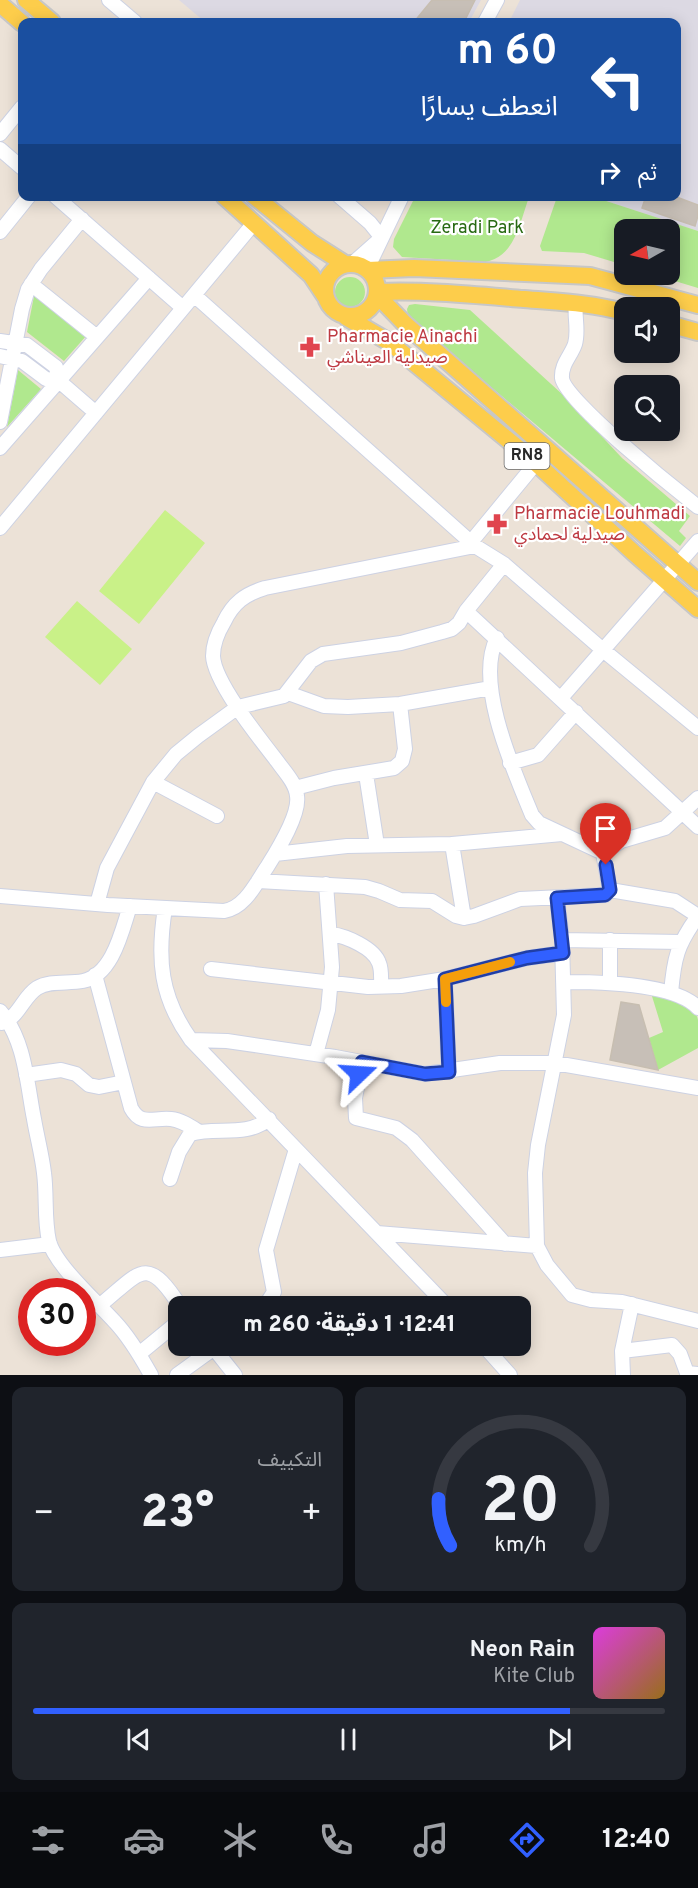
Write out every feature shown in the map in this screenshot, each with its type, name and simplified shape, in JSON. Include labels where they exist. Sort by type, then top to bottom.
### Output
[{"type":"main road","points":[[26,0],[47,18]]},
{"type":"main road","points":[[0,4],[18,20]]},
{"type":"main road","name":"RN8","points":[[230,201],[311,274],[332,310],[389,342],[536,463],[664,580],[696,602]]},
{"type":"main road","points":[[260,201],[312,243],[358,267]]},
{"type":"main road","points":[[296,259],[312,243]]},
{"type":"main road","points":[[325,296],[326,280],[337,267],[414,268],[590,276],[698,305]]},
{"type":"main road","name":"RN8","points":[[358,267],[375,280],[377,293],[405,324],[698,582]]},
{"type":"main road","points":[[414,268],[415,291]]},
{"type":"main road","points":[[491,296],[493,273]]},
{"type":"main road","points":[[346,317],[363,315],[375,303],[377,293],[415,291],[576,303],[614,309]]},
{"type":"main road","points":[[389,342],[405,324]]},
{"type":"main road","points":[[680,327],[698,332]]},
{"type":"street","points":[[109,0],[130,18]]},
{"type":"street","points":[[488,18],[497,0]]},
{"type":"street","points":[[0,134],[18,112]]},
{"type":"street","points":[[0,149],[18,165]]},
{"type":"street","points":[[0,232],[25,201]]},
{"type":"street","points":[[61,201],[183,308]]},
{"type":"street","points":[[345,201],[370,223],[382,238]]},
{"type":"street","points":[[358,267],[382,238],[400,201]]},
{"type":"street","points":[[0,422],[6,357],[15,344],[24,299],[30,284],[82,219]]},
{"type":"street","points":[[0,528],[254,223]]},
{"type":"street","points":[[0,448],[149,278]]},
{"type":"street","points":[[30,284],[97,337]]},
{"type":"street","points":[[194,296],[473,544],[504,564],[698,728]]},
{"type":"street","points":[[576,303],[574,317],[577,335],[574,347],[562,369],[563,385],[641,461],[698,507]]},
{"type":"street","points":[[0,341],[27,345],[56,367],[59,381]]},
{"type":"street","points":[[6,357],[22,361],[46,379],[59,381],[96,413]]},
{"type":"street","points":[[0,896],[165,908],[231,910],[238,906],[258,881],[275,854],[294,816],[297,803],[295,788],[238,707],[215,667],[214,643],[233,606],[246,595],[264,588],[473,544],[536,463]]},
{"type":"street","points":[[561,698],[698,541]]},
{"type":"street","points":[[97,904],[107,868],[153,782],[176,754],[238,707],[284,696],[308,665],[323,654],[401,643],[452,628],[459,623],[504,564]]},
{"type":"street","points":[[466,611],[698,827]]},
{"type":"street","points":[[497,638],[492,648],[491,688],[510,762],[532,815],[540,823],[603,853]]},
{"type":"street","points":[[288,693],[324,706],[400,704],[491,688]]},
{"type":"street","points":[[295,788],[334,778],[394,768],[402,761],[405,749],[400,704]]},
{"type":"street","points":[[510,762],[538,755],[576,712]]},
{"type":"street","points":[[366,774],[377,846]]},
{"type":"street","points":[[153,782],[216,816]]},
{"type":"street","points":[[603,853],[621,841],[665,828],[698,798]]},
{"type":"street","points":[[275,854],[347,846],[452,844],[562,834]]},
{"type":"street","points":[[452,844],[464,918]]},
{"type":"street","points":[[603,853],[610,890]]},
{"type":"street","points":[[258,881],[365,887],[400,900],[432,902],[464,918],[520,899],[605,895],[610,890]]},
{"type":"street","points":[[316,1054],[328,1010],[331,983],[331,934],[326,884]]},
{"type":"street","points":[[610,890],[675,901],[698,916],[681,942],[675,957],[671,993]]},
{"type":"street","points":[[557,898],[565,982],[564,1015],[538,1145],[535,1173],[537,1246],[547,1265],[572,1295],[591,1300],[632,1304],[698,1321]]},
{"type":"street","points":[[130,906],[117,946],[108,961],[95,975],[85,981],[48,984],[39,987],[3,1019],[20,1050],[26,1076],[44,1172],[50,1244],[62,1264],[116,1323],[151,1375]]},
{"type":"street","points":[[165,908],[161,964],[165,990],[177,1018],[191,1040],[437,1296]]},
{"type":"street","points":[[331,934],[355,941],[374,955],[380,967],[381,987]]},
{"type":"street","points":[[211,969],[331,983],[400,987],[445,979],[562,947],[610,940],[681,942]]},
{"type":"street","points":[[610,940],[610,983]]},
{"type":"street","points":[[95,975],[123,1082],[135,1117],[142,1120],[172,1119],[198,1131]]},
{"type":"street","points":[[445,979],[449,1072]]},
{"type":"street","points":[[565,982],[610,983],[671,993],[696,1003]]},
{"type":"street","points":[[191,1040],[227,1041],[316,1054],[425,1074],[500,1063],[555,1063],[698,1088]]},
{"type":"street","points":[[362,1062],[355,1098],[356,1118],[396,1128],[412,1140],[505,1244]]},
{"type":"street","points":[[26,1076],[61,1070],[76,1074],[89,1085],[99,1087],[123,1082]]},
{"type":"street","points":[[170,1179],[178,1152],[189,1134],[198,1131],[251,1130],[269,1119]]},
{"type":"street","points":[[271,1296],[274,1292],[266,1250],[297,1149]]},
{"type":"street","points":[[377,1233],[537,1246]]},
{"type":"street","points":[[0,1250],[50,1244]]},
{"type":"street","points":[[99,1306],[136,1276],[146,1272],[154,1274],[174,1296]]},
{"type":"street","points":[[623,1375],[622,1351],[632,1304]]},
{"type":"street","points":[[139,1354],[168,1330]]},
{"type":"street","points":[[622,1351],[672,1345],[680,1354],[687,1373],[698,1374]]},
{"type":"street","points":[[177,1375],[201,1356]]},
{"type":"street","points":[[221,1356],[235,1375]]},
{"type":"street","points":[[493,1356],[510,1375]]},
{"type":"shaded area","points":[[179,0],[481,0],[471,18],[200,18]]},
{"type":"shaded area","points":[[520,0],[698,0],[698,231],[680,225],[680,219],[661,219],[606,201],[681,201],[681,18],[511,18]]},
{"type":"green space","name":"Zeradi Park","points":[[413,201],[528,201],[510,246],[495,259],[485,262],[402,257],[393,247],[394,239]]},
{"type":"green space","points":[[556,201],[606,201],[661,219],[614,219],[614,262],[584,253],[542,251],[540,246]]},
{"type":"green space","points":[[680,225],[698,231],[698,288],[680,283]]},
{"type":"green space","points":[[350,277],[360,282],[365,292],[360,302],[350,307],[340,302],[335,292],[340,282]]},
{"type":"green space","points":[[35,291],[87,335],[64,361],[27,332]]},
{"type":"green space","points":[[409,305],[470,310],[562,394],[622,458],[690,516],[679,531],[686,538],[680,546],[408,317]]},
{"type":"green space","points":[[18,370],[41,389],[7,427]]},
{"type":"green space","points":[[165,510],[205,543],[139,624],[99,591]]},
{"type":"green space","points":[[77,601],[132,649],[100,685],[45,637]]},
{"type":"green space","points":[[651,993],[685,1004],[691,1008],[698,1020],[698,1048],[658,1070],[649,1038],[663,1032]]},
{"type":"building","points":[[432,0],[475,0],[466,18],[417,18]]},
{"type":"building","points":[[681,199],[698,205],[695,226],[680,219],[642,208],[644,201],[681,201]]},
{"type":"building","points":[[621,1002],[639,1005],[658,1070],[610,1060]]},
{"type":"slow traffic","points":[[446,1002],[445,979],[510,962]]},
{"type":"place","name":"Pharmacie Ainachi صيدلية العيناشي","points":[[310,347]]},
{"type":"place","name":"Pharmacie Louhmadi صيدلية لحمادي","points":[[497,524]]},
{"type":"route","points":[[359,1074],[362,1062],[425,1074],[449,1072],[445,979],[527,958],[563,953],[557,898],[605,895],[610,890],[606,865]]}]
